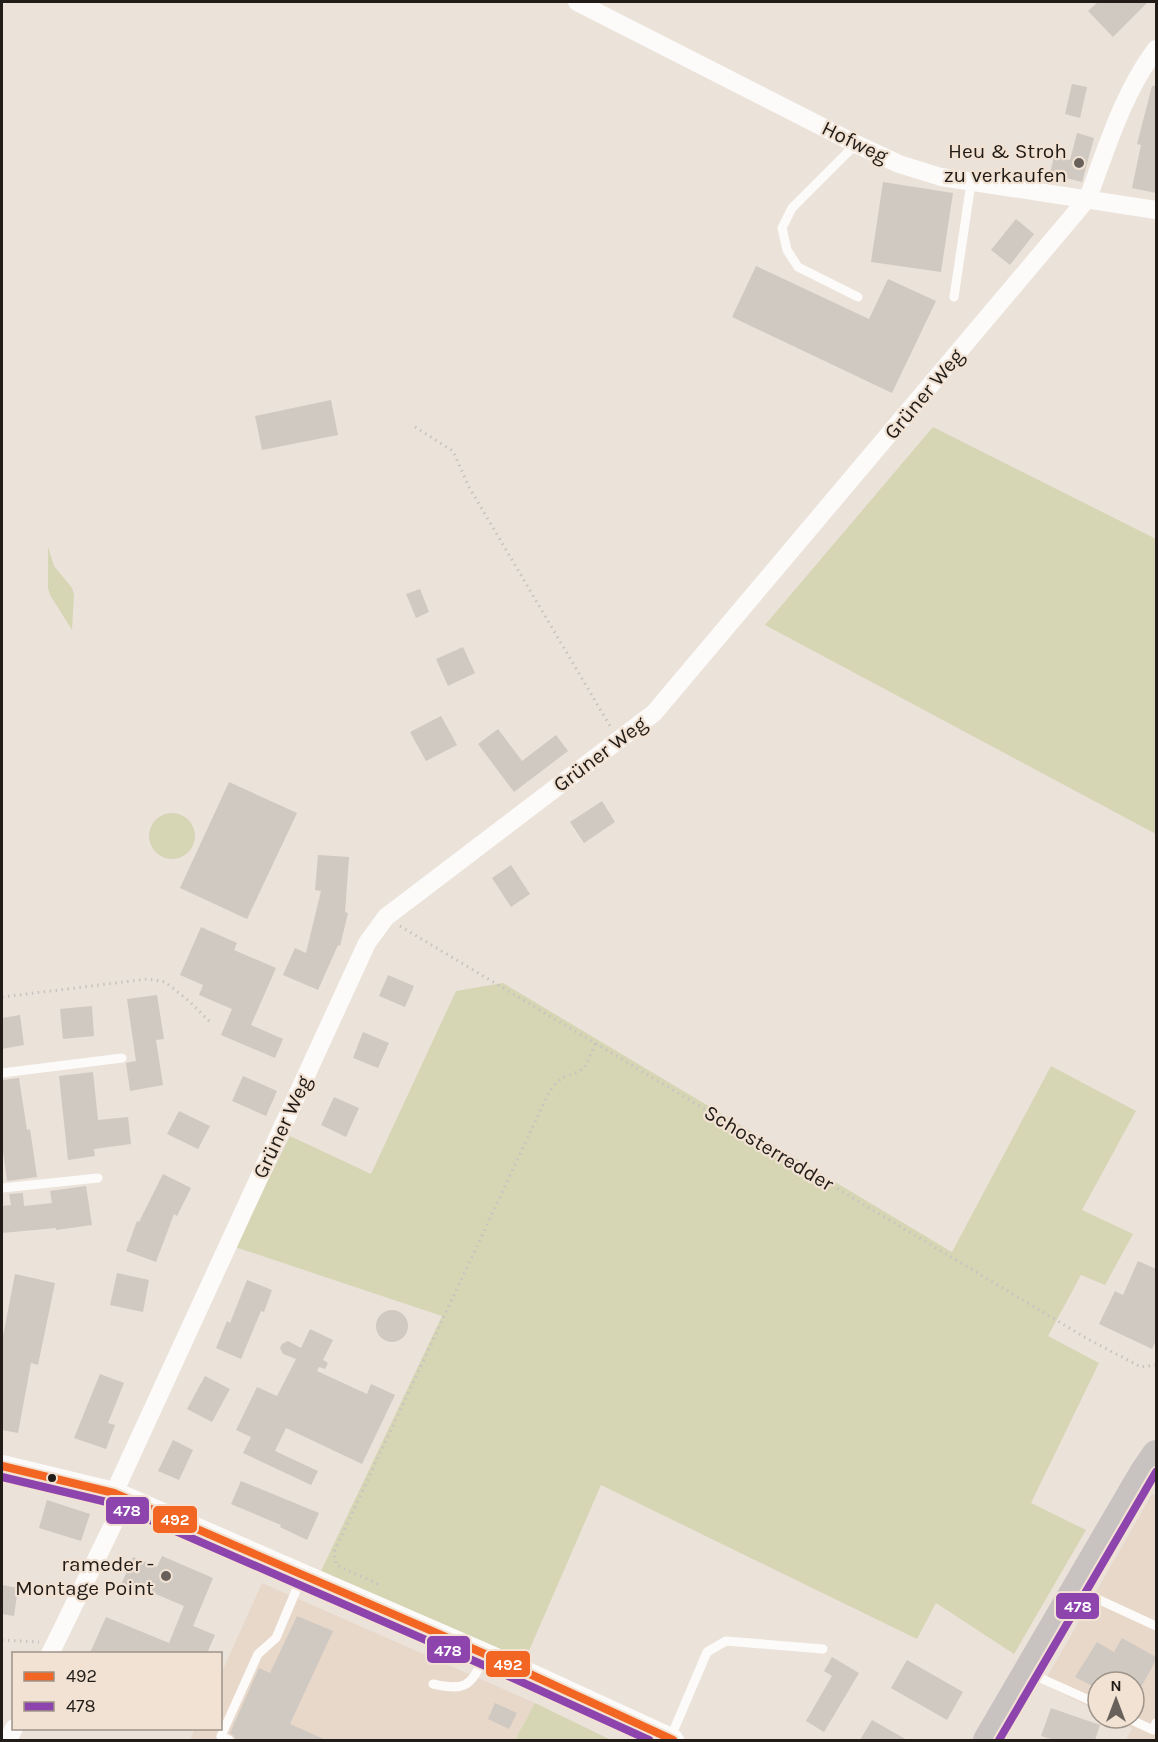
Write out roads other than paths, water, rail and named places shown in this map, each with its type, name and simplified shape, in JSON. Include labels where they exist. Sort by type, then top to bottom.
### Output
[{"type":"main road","points":[[987,1740],[1076,1589],[1152,1468]]},
{"type":"street","name":"Hofweg","points":[[578,2],[899,164],[941,177],[971,183],[1088,198],[1156,210]]},
{"type":"street","name":"Grüner Weg","points":[[53,1648],[368,943],[386,917],[654,713],[1088,198],[1120,114],[1136,81],[1156,49]]},
{"type":"street","points":[[2,1466],[120,1495],[486,1654],[672,1740]]},
{"type":"lane","points":[[856,144],[792,208],[782,228],[787,250],[798,267],[858,297]]},
{"type":"lane","points":[[954,297],[971,183]]},
{"type":"lane","points":[[2,1073],[122,1058]]},
{"type":"lane","points":[[2,1188],[98,1178]]},
{"type":"lane","points":[[229,1740],[221,1736],[258,1654],[276,1638],[303,1574]]},
{"type":"lane","points":[[1076,1589],[1156,1626]]},
{"type":"lane","points":[[672,1740],[707,1652],[726,1641],[823,1649]]},
{"type":"lane","points":[[433,1684],[460,1687],[470,1683],[486,1654]]},
{"type":"lane","points":[[1028,1672],[1086,1699]]},
{"type":"lane","points":[[1146,1727],[1153,1730],[1156,1723]]},
{"type":"place","name":"Heu & Stroh zu verkaufen","points":[[1079,163]]},
{"type":"place","name":"rameder - Montage Point","points":[[166,1576]]}]
